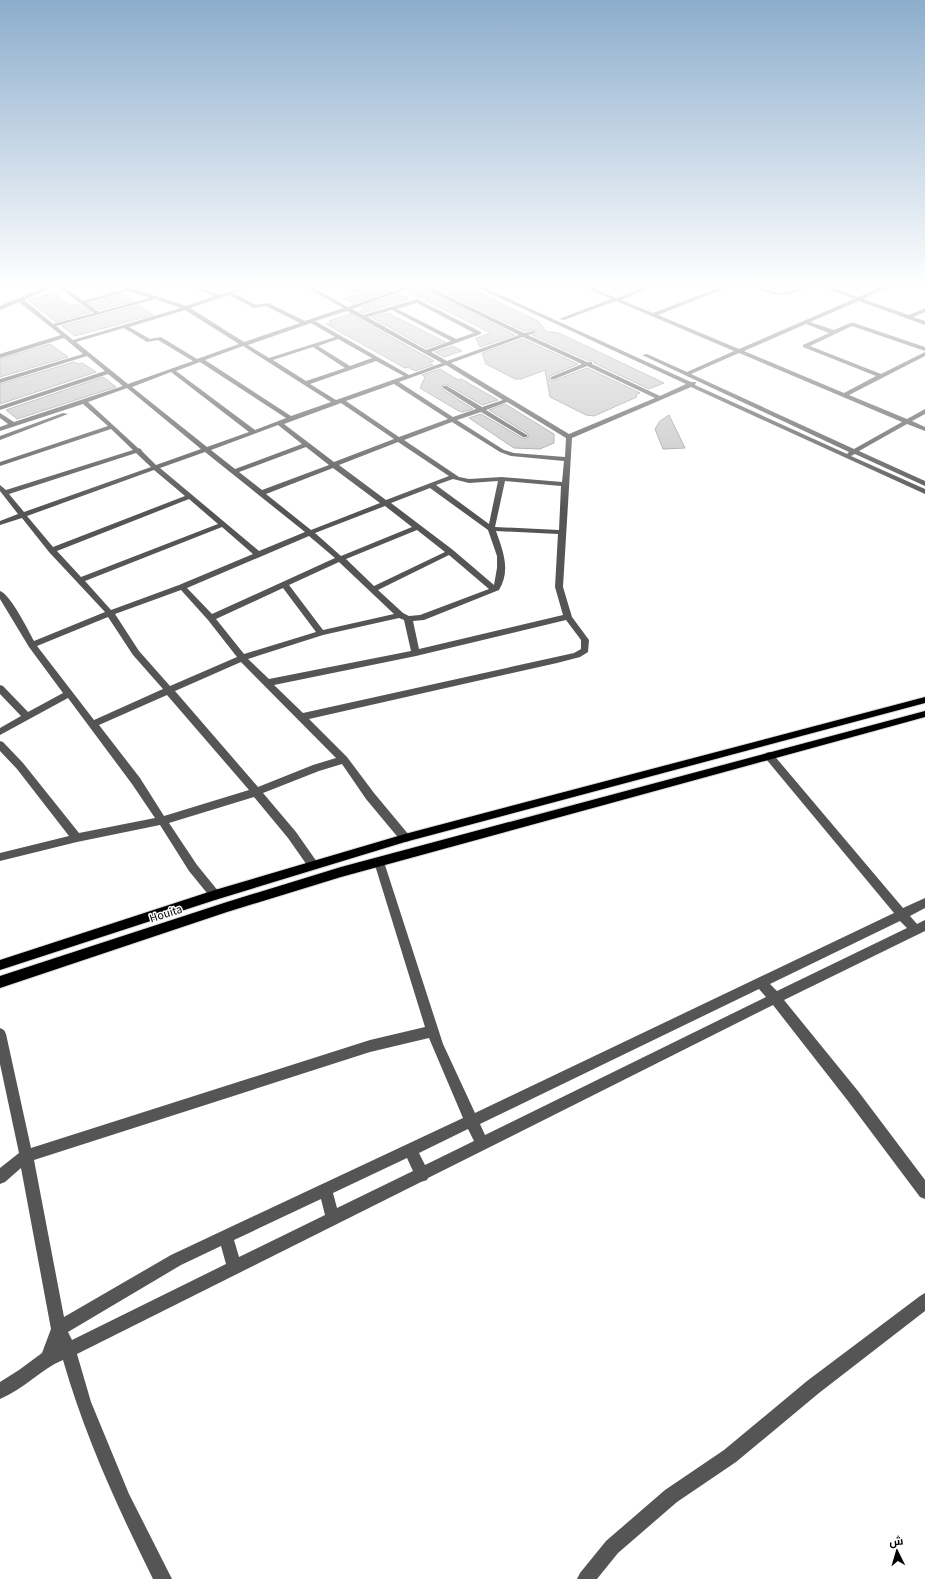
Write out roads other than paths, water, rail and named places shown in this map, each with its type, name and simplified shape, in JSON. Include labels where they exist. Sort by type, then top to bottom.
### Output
[{"type":"main road","name":"Houita","points":[[0,965],[215,895],[405,838],[925,700]]},
{"type":"main road","name":"Houita","points":[[0,982],[340,872],[925,714]]},
{"type":"street","points":[[0,381],[66,361]]},
{"type":"street","points":[[97,361],[208,449],[309,533],[404,617],[416,653]]},
{"type":"street","points":[[0,438],[127,385],[197,361]]},
{"type":"street","points":[[200,361],[291,419]]},
{"type":"street","points":[[269,361],[339,402],[454,476],[469,480],[502,479],[565,484]]},
{"type":"street","points":[[338,361],[350,368]]},
{"type":"street","points":[[306,383],[371,361]]},
{"type":"street","points":[[379,361],[409,377]]},
{"type":"street","points":[[442,361],[569,437]]},
{"type":"street","points":[[0,523],[452,361]]},
{"type":"street","points":[[585,361],[662,397]]},
{"type":"street","points":[[586,361],[590,363]]},
{"type":"street","points":[[640,361],[925,492]]},
{"type":"street","points":[[657,361],[925,484]]},
{"type":"street","points":[[687,374],[718,361]]},
{"type":"street","points":[[764,361],[925,428]]},
{"type":"street","points":[[842,361],[880,376]]},
{"type":"street","points":[[844,395],[911,361]]},
{"type":"street","points":[[553,378],[590,363]]},
{"type":"street","points":[[171,370],[254,432]]},
{"type":"street","points":[[0,408],[110,371]]},
{"type":"street","points":[[569,437],[699,380]]},
{"type":"street","points":[[395,382],[502,451],[513,455],[568,459]]},
{"type":"street","points":[[445,387],[525,436]]},
{"type":"street","points":[[261,493],[453,419],[508,400]]},
{"type":"street","points":[[0,429],[86,403]]},
{"type":"street","points":[[86,403],[156,468],[259,555]]},
{"type":"street","points":[[845,456],[925,411]]},
{"type":"street","points":[[0,414],[13,425]]},
{"type":"street","points":[[279,424],[332,465],[386,502],[450,552],[495,590]]},
{"type":"street","points":[[0,464],[112,427]]},
{"type":"street","points":[[302,717],[577,655],[585,650],[585,640],[568,617],[559,587],[569,437]]},
{"type":"street","points":[[235,472],[306,444]]},
{"type":"street","points":[[138,450],[3,490],[22,516],[110,613],[136,653],[292,835],[313,865]]},
{"type":"street","points":[[32,644],[110,613],[182,587],[309,533],[454,476]]},
{"type":"street","points":[[93,724],[242,658],[322,633],[404,617],[421,618],[495,590],[498,585],[501,568],[501,556],[491,529],[502,479]]},
{"type":"street","points":[[431,485],[491,529],[562,532]]},
{"type":"street","points":[[52,550],[190,496]]},
{"type":"street","points":[[79,580],[224,524]]},
{"type":"street","points":[[211,618],[340,559],[418,527]]},
{"type":"street","points":[[373,589],[450,552]]},
{"type":"street","points":[[284,584],[322,633]]},
{"type":"street","points":[[182,587],[211,618],[242,658],[344,760],[370,796],[405,838]]},
{"type":"street","points":[[0,594],[6,601],[32,644],[68,694],[93,724],[136,781],[193,868],[215,895]]},
{"type":"street","points":[[266,683],[416,653],[568,617]]},
{"type":"street","points":[[0,688],[27,717]]},
{"type":"street","points":[[0,732],[68,694]]},
{"type":"street","points":[[0,745],[20,766],[77,838]]},
{"type":"street","points":[[0,1391],[25,1376],[48,1358],[68,1350],[234,1266],[422,1175],[775,998],[920,928],[901,915],[768,756]]},
{"type":"street","points":[[0,857],[77,838],[161,821],[256,792],[316,768],[344,760]]},
{"type":"street","points":[[379,862],[437,1045],[482,1144]]},
{"type":"street","points":[[48,1358],[59,1329],[176,1260],[626,1048],[925,903]]},
{"type":"street","points":[[760,982],[775,998],[853,1096],[925,1192]]},
{"type":"street","points":[[0,1177],[26,1156],[370,1046],[433,1031]]},
{"type":"street","points":[[0,1034],[26,1156],[59,1329],[68,1350],[83,1402],[123,1500],[163,1579]]},
{"type":"street","points":[[410,1149],[422,1175]]},
{"type":"street","points":[[325,1189],[333,1219]]},
{"type":"street","points":[[226,1236],[234,1266]]},
{"type":"street","points":[[586,1579],[612,1547],[671,1496],[730,1456],[813,1387],[925,1301]]}]
